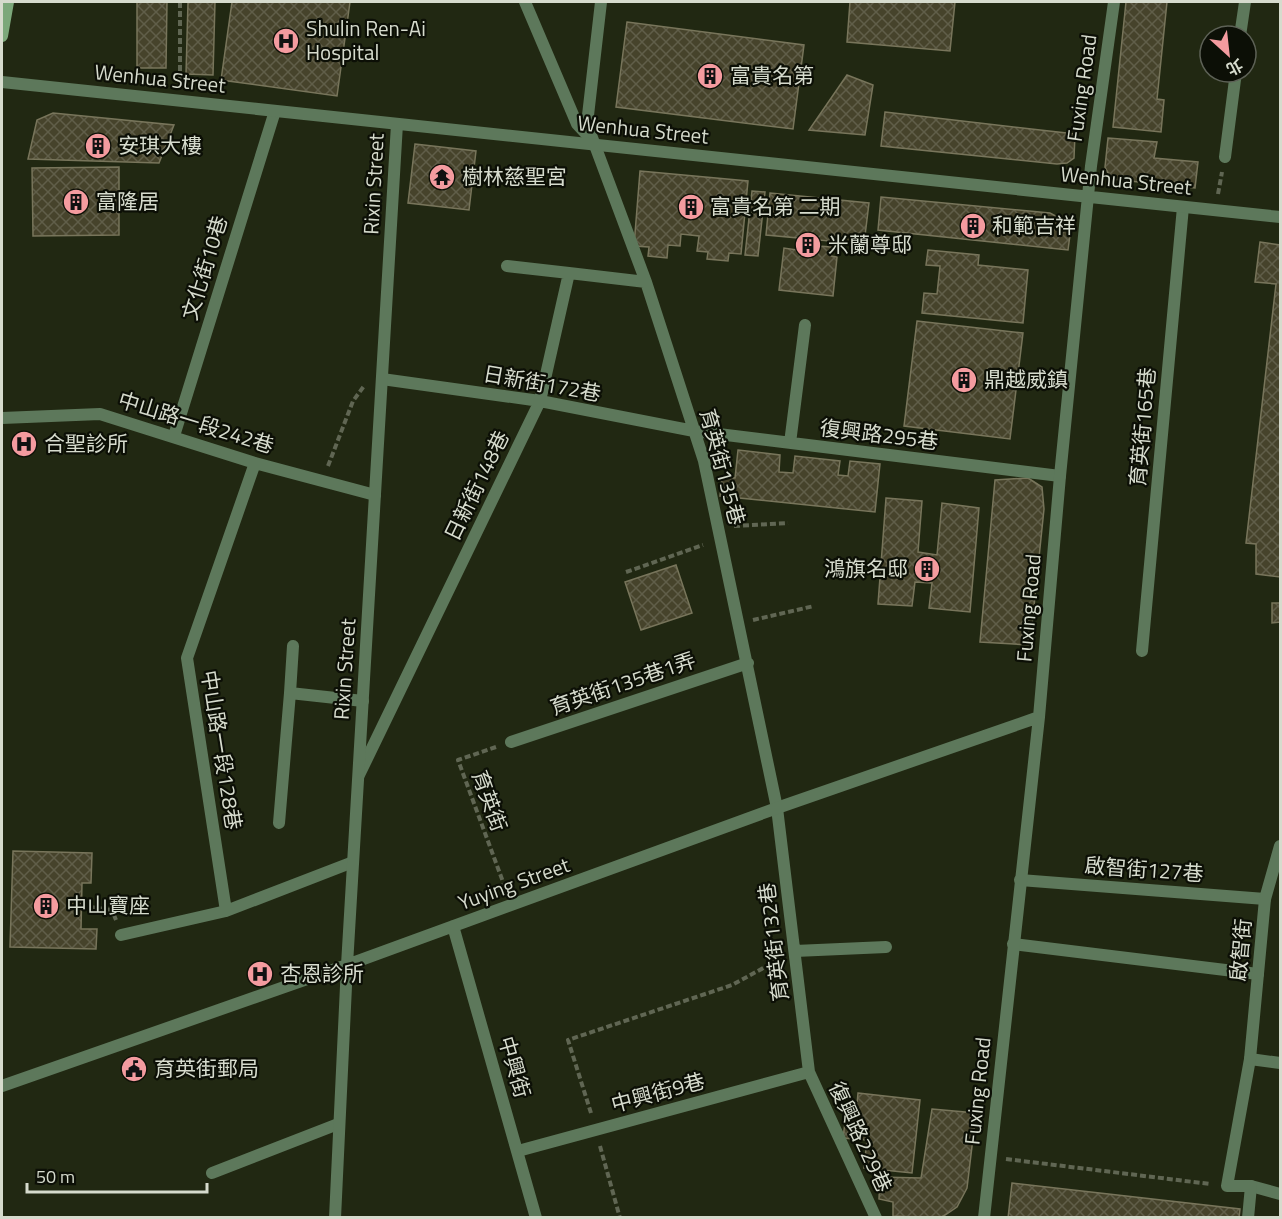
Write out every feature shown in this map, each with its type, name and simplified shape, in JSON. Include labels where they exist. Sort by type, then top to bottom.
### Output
[{"type":"main road","points":[[2,36],[8,2]]},
{"type":"street","points":[[525,2],[577,124],[595,145]]},
{"type":"street","points":[[595,145],[587,124],[601,2]]},
{"type":"street","name":"Fuxing Road","points":[[984,1218],[1039,717],[1088,197],[1114,2]]},
{"type":"street","points":[[1242,24],[1245,2]]},
{"type":"street","name":"Wenhua Street","points":[[2,82],[1281,217]]},
{"type":"street","points":[[1225,157],[1234,84]]},
{"type":"street","name":"文化街10巷","points":[[174,436],[275,111]]},
{"type":"street","name":"Rixin Street","points":[[335,1218],[347,965],[398,124]]},
{"type":"street","name":"育英街135巷","points":[[595,145],[646,282],[704,461],[740,623],[777,808]]},
{"type":"street","name":"育英街165巷","points":[[1142,651],[1183,207]]},
{"type":"street","points":[[507,266],[646,282]]},
{"type":"street","name":"日新街148巷","points":[[358,776],[540,401],[569,273]]},
{"type":"street","points":[[790,443],[805,325]]},
{"type":"street","name":"日新街172巷","points":[[382,379],[540,401],[694,431]]},
{"type":"street","name":"中山路一段242巷","points":[[2,418],[100,414],[255,463],[375,495]]},
{"type":"street","name":"復興路295巷","points":[[694,431],[1060,476]]},
{"type":"street","name":"中山路一段128巷","points":[[226,910],[187,658],[255,463]]},
{"type":"street","points":[[279,823],[293,646]]},
{"type":"street","name":"育英街135巷1弄","points":[[511,742],[748,663]]},
{"type":"street","points":[[290,693],[363,701]]},
{"type":"street","name":"Yuying Street","points":[[2,1086],[347,965],[777,808],[1039,717]]},
{"type":"street","name":"育英街132巷","points":[[777,808],[808,1072]]},
{"type":"street","name":"啟智街","points":[[1227,1186],[1250,1059],[1265,899],[1281,846]]},
{"type":"street","points":[[122,935],[226,910],[353,862]]},
{"type":"street","name":"啟智街127巷","points":[[1020,880],[1265,899]]},
{"type":"street","name":"中興街","points":[[453,926],[536,1218]]},
{"type":"street","points":[[1013,944],[1258,974]]},
{"type":"street","points":[[795,951],[886,947]]},
{"type":"street","points":[[1250,1059],[1281,1063]]},
{"type":"street","name":"中興街9巷","points":[[518,1151],[808,1072]]},
{"type":"street","name":"復興路229巷","points":[[808,1072],[876,1218]]},
{"type":"street","points":[[212,1173],[338,1124]]},
{"type":"street","points":[[1227,1186],[1251,1186],[1281,1194]]},
{"type":"street","points":[[1248,1218],[1251,1186]]},
{"type":"path","points":[[179,101],[180,2]]},
{"type":"path","points":[[1216,210],[1225,157]]},
{"type":"path","points":[[323,481],[353,401],[363,386],[382,379]]},
{"type":"path","points":[[626,572],[720,533],[788,523]]},
{"type":"path","points":[[740,623],[814,606]]},
{"type":"path","name":"育英街","points":[[511,742],[458,760],[512,905]]},
{"type":"path","points":[[90,907],[112,910],[122,935]]},
{"type":"path","points":[[620,1218],[568,1040],[732,985],[795,951]]},
{"type":"path","points":[[991,1157],[1227,1186]]},
{"type":"building","points":[[137,2],[167,2],[166,68],[137,68]]},
{"type":"building","points":[[188,2],[215,2],[213,75],[186,74]]},
{"type":"building","name":"Shulin Ren-Ai Hospital","points":[[232,2],[350,2],[337,96],[221,80]]},
{"type":"building","points":[[850,2],[955,2],[950,51],[847,42]]},
{"type":"building","points":[[1126,2],[1167,2],[1157,99],[1164,100],[1161,132],[1113,127]]},
{"type":"building","name":"富貴名第","points":[[627,22],[804,45],[793,129],[616,107]]},
{"type":"building","points":[[847,75],[873,85],[865,135],[809,130]]},
{"type":"building","name":"和範吉祥","points":[[885,112],[1075,134],[1074,158],[1067,163],[1057,164],[881,146]]},
{"type":"building","name":"安琪大樓","points":[[53,113],[174,125],[159,163],[28,159],[37,120]]},
{"type":"building","points":[[1108,138],[1157,142],[1154,158],[1198,162],[1195,188],[1111,179],[1105,167]]},
{"type":"building","name":"樹林慈聖宮","points":[[415,144],[476,151],[469,210],[408,203]]},
{"type":"building","name":"富隆居","points":[[119,167],[119,235],[33,236],[32,168]]},
{"type":"building","name":"富貴名第 二期","points":[[640,171],[748,181],[741,254],[729,253],[728,261],[707,259],[708,252],[697,251],[699,236],[681,234],[680,246],[668,245],[667,258],[648,256],[649,247],[634,246]]},
{"type":"building","points":[[752,191],[765,192],[758,256],[745,255]]},
{"type":"building","name":"米蘭尊邸","points":[[770,193],[869,203],[864,244],[819,240],[818,246],[832,247],[831,256],[837,257],[833,296],[779,290],[784,248],[797,250],[798,238],[766,235]]},
{"type":"building","name":"和範吉祥","points":[[881,197],[1050,213],[1067,222],[1070,235],[1068,250],[878,230]]},
{"type":"building","points":[[1260,242],[1280,245],[1280,577],[1256,574],[1256,544],[1246,543],[1276,284],[1255,282]]},
{"type":"building","name":"米蘭尊邸","points":[[928,250],[979,255],[978,265],[1028,270],[1023,323],[922,313],[924,293],[937,294],[940,266],[926,265]]},
{"type":"building","name":"鼎越威鎮","points":[[917,321],[1023,333],[1010,439],[904,426]]},
{"type":"building","name":"鴻旗名邸","points":[[738,450],[780,455],[779,472],[793,473],[795,456],[840,461],[838,475],[848,476],[850,461],[880,464],[875,512],[720,496],[722,476],[735,478]]},
{"type":"building","points":[[1028,478],[1042,487],[1044,509],[1030,645],[980,642],[995,480]]},
{"type":"building","name":"鴻旗名邸","points":[[886,498],[922,501],[918,552],[937,555],[942,503],[979,508],[970,612],[929,608],[932,583],[915,582],[912,606],[878,604]]},
{"type":"building","points":[[676,565],[692,613],[641,630],[625,582]]},
{"type":"building","points":[[1272,603],[1280,603],[1280,622],[1272,623]]},
{"type":"building","name":"中山寶座","points":[[13,851],[92,853],[91,883],[82,883],[81,929],[97,929],[96,949],[10,947]]},
{"type":"building","points":[[858,1093],[920,1100],[912,1173],[864,1168],[867,1140],[843,1138],[846,1115],[856,1116]]},
{"type":"building","points":[[932,1109],[976,1113],[967,1188],[957,1207],[939,1218],[893,1216],[893,1202],[879,1199],[880,1177],[921,1178]]},
{"type":"building","points":[[1012,1183],[1240,1209],[1239,1218],[1008,1218]]},
{"type":"place","name":"Shulin Ren-Ai Hospital","points":[[286,41]]},
{"type":"place","name":"富貴名第","points":[[710,76]]},
{"type":"place","name":"安琪大樓","points":[[98,146]]},
{"type":"place","name":"樹林慈聖宮","points":[[442,177]]},
{"type":"place","name":"富隆居","points":[[76,202]]},
{"type":"place","name":"富貴名第 二期","points":[[691,207]]},
{"type":"place","name":"和範吉祥","points":[[973,226]]},
{"type":"place","name":"米蘭尊邸","points":[[808,245]]},
{"type":"place","name":"鼎越威鎮","points":[[964,380]]},
{"type":"place","name":"合聖診所","points":[[24,444]]},
{"type":"place","name":"鴻旗名邸","points":[[927,569]]},
{"type":"place","name":"中山寶座","points":[[46,906]]},
{"type":"place","name":"杏恩診所","points":[[260,974]]},
{"type":"place","name":"育英街郵局","points":[[134,1069]]}]
